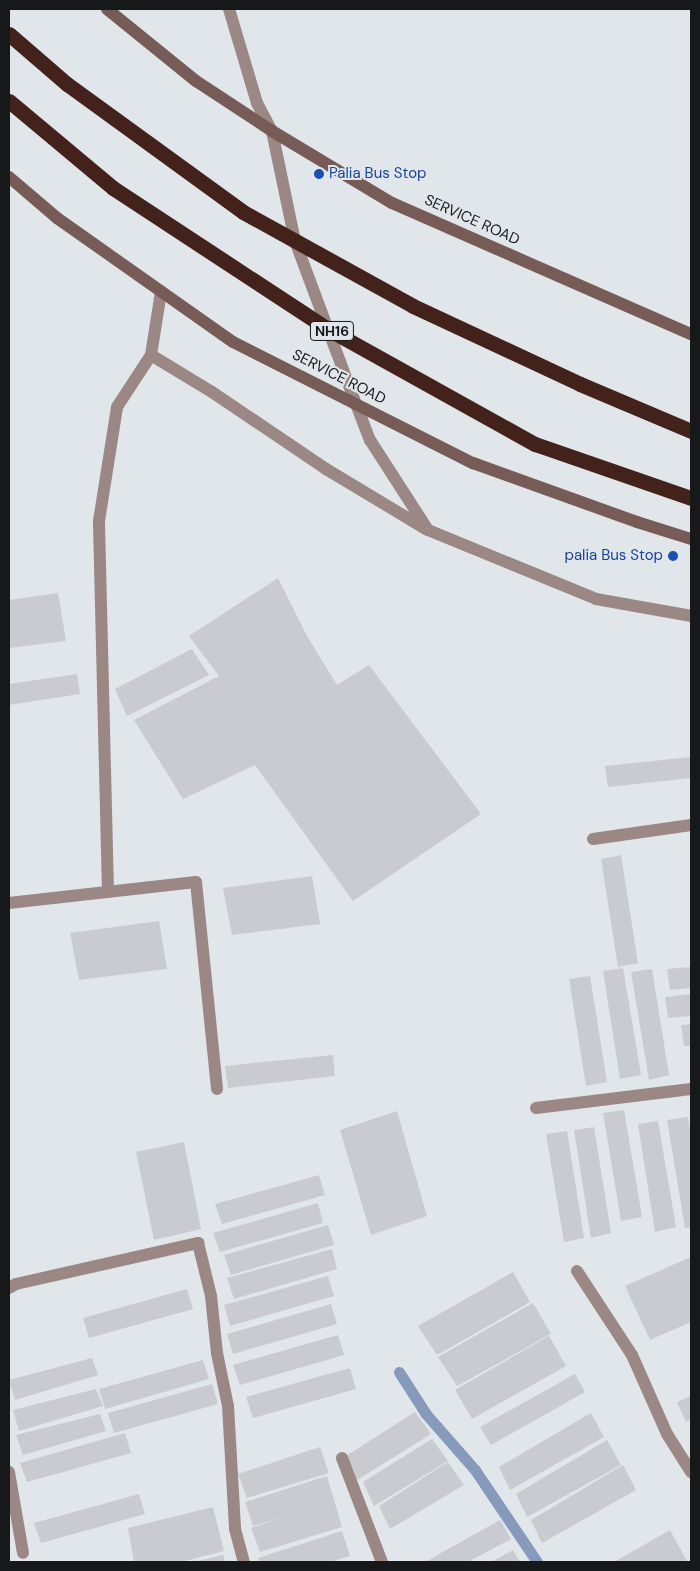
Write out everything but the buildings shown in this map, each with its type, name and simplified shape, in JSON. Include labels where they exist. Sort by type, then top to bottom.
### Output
[{"type":"highway","points":[[9,34],[67,84],[235,206],[295,241],[413,306],[580,384],[691,431]]},
{"type":"highway","name":"NH16","points":[[9,101],[113,188],[328,329],[535,444],[691,498]]},
{"type":"street","name":"SERVICE ROAD","points":[[107,9],[196,81],[272,131],[392,202],[691,334]]},
{"type":"street","points":[[229,9],[257,103],[272,131],[295,241],[356,404],[370,440],[428,530]]},
{"type":"street","name":"SERVICE ROAD","points":[[9,177],[58,218],[233,342],[473,463],[637,522],[691,539]]},
{"type":"street","points":[[108,892],[99,521],[117,407],[151,355],[162,292]]},
{"type":"street","points":[[151,355],[212,392],[326,469],[428,530],[596,599],[691,616]]},
{"type":"street","points":[[594,839],[691,825]]},
{"type":"street","points":[[9,903],[196,882],[217,1090]]},
{"type":"street","points":[[536,1108],[691,1089]]},
{"type":"street","points":[[9,1288],[16,1284],[198,1243],[211,1296],[217,1353],[228,1406],[235,1530],[244,1562]]},
{"type":"street","points":[[577,1271],[632,1355],[667,1434],[691,1472]]},
{"type":"street","points":[[342,1458],[382,1562]]},
{"type":"street","points":[[9,1472],[23,1553]]},
{"type":"waterway","points":[[399,1372],[426,1414],[475,1470],[537,1562]]},
{"type":"place","name":"Palia Bus Stop","points":[[319,174]]},
{"type":"place","name":"palia Bus Stop","points":[[673,556]]}]
